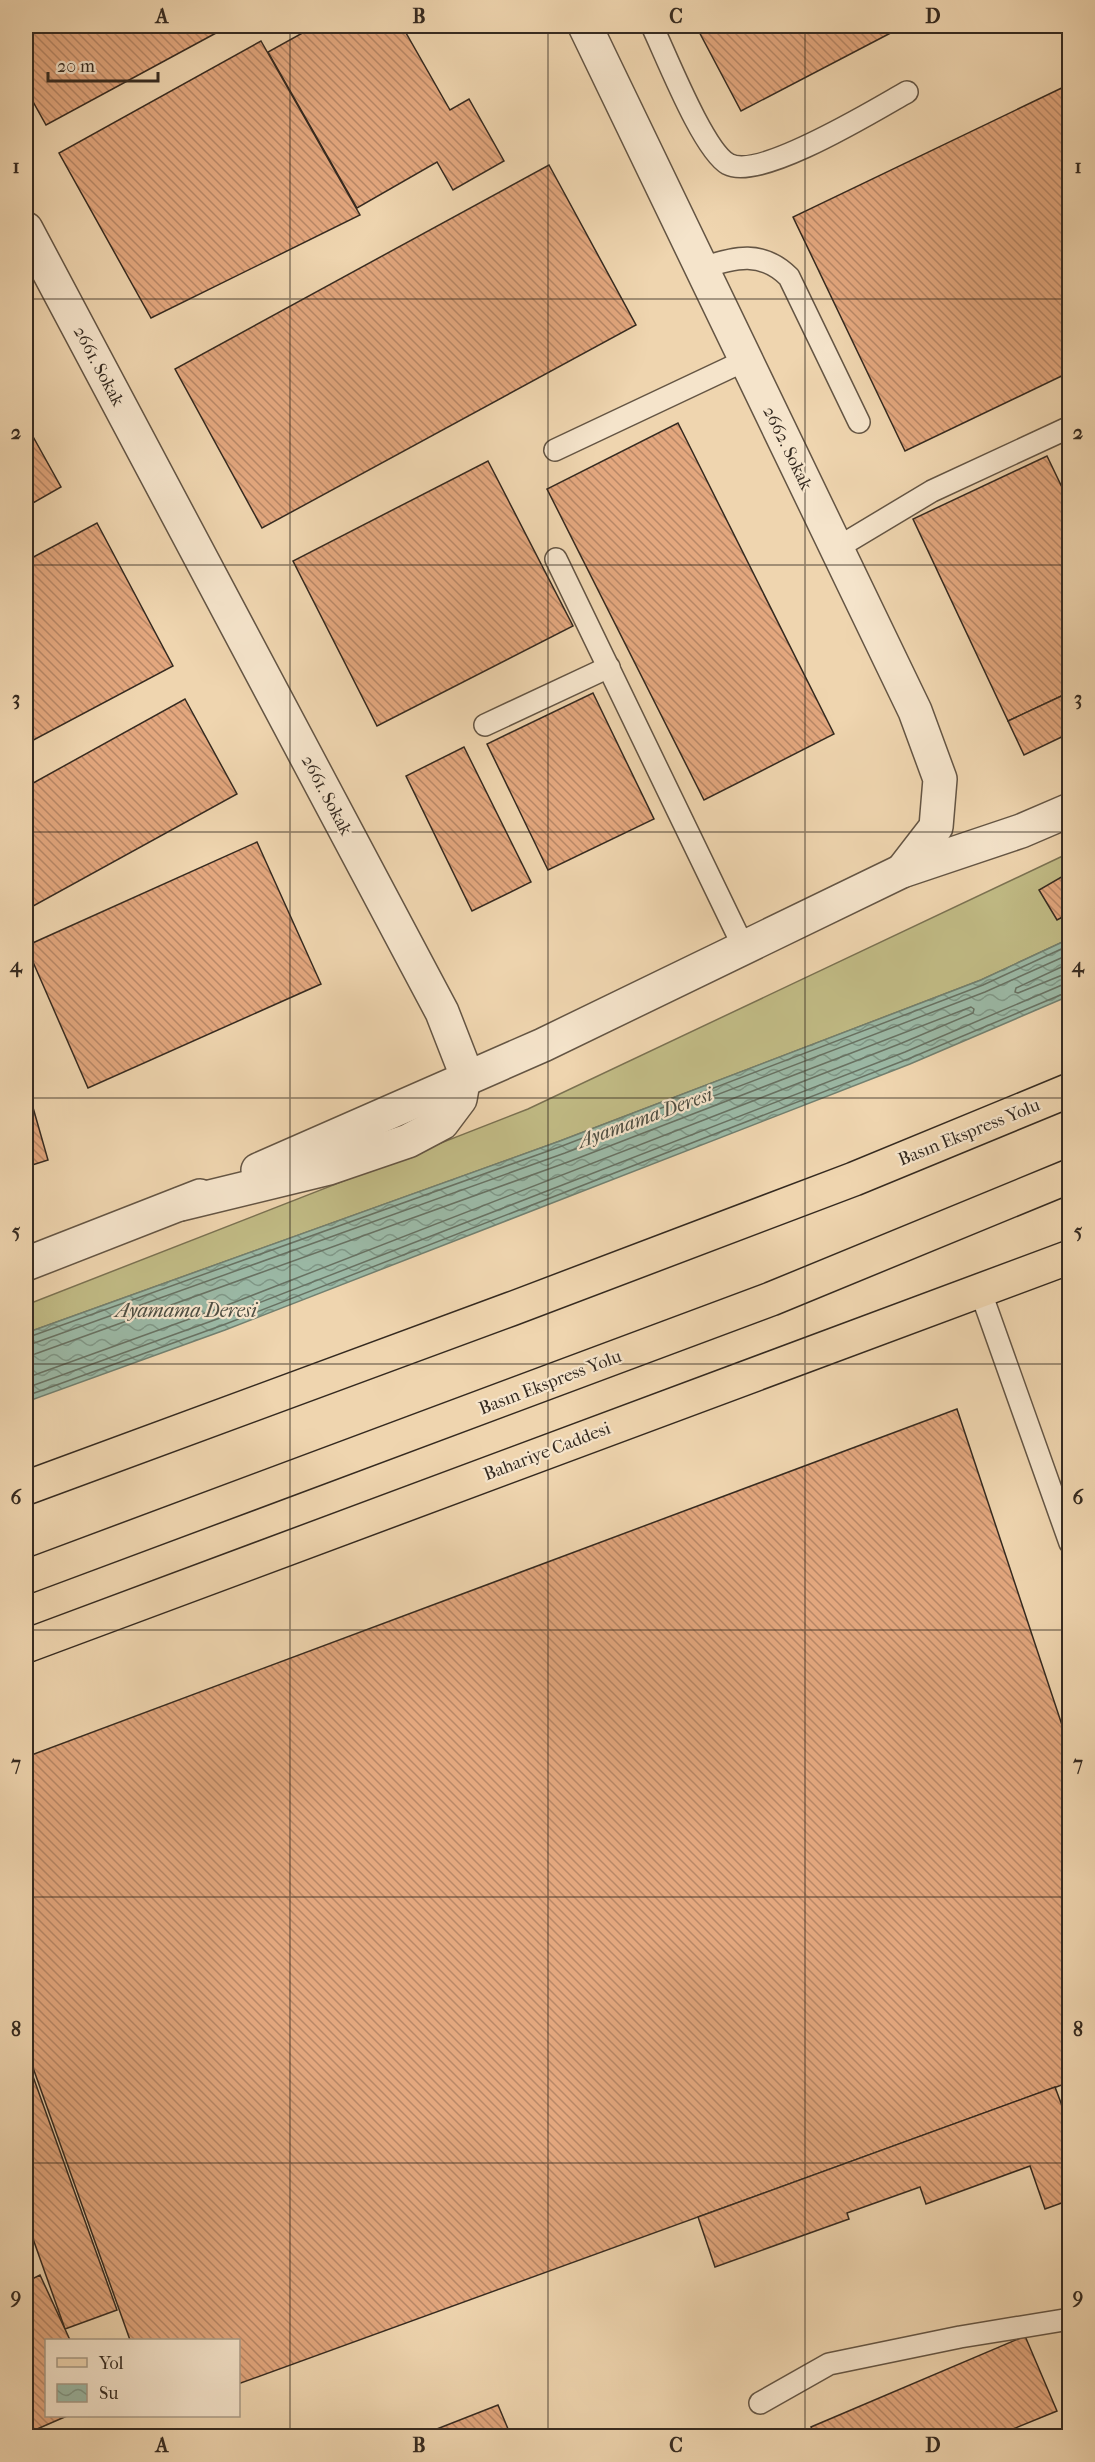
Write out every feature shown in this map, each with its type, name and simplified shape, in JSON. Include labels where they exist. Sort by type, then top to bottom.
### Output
[{"type":"main road","name":"Basın Ekspress Yolu","points":[[26,1488],[512,1309],[843,1183],[1070,1090]]},
{"type":"main road","name":"Basın Ekspress Yolu","points":[[26,1577],[771,1299],[1070,1176]]},
{"type":"main road","name":"Bahariye Caddesi","points":[[26,1647],[1070,1257]]},
{"type":"street","name":"2662. Sokak","points":[[585,26],[915,711],[940,779],[936,827],[902,872]]},
{"type":"street","name":"2661. Sokak","points":[[26,229],[442,1012],[465,1071],[463,1080]]},
{"type":"street","points":[[26,1264],[180,1204],[543,1045],[902,872],[1021,831],[1070,810]]},
{"type":"lane","points":[[652,26],[707,142],[728,164],[744,168],[791,153],[907,93]]},
{"type":"lane","points":[[702,268],[721,262],[754,258],[778,267],[789,277],[859,422]]},
{"type":"lane","points":[[555,450],[746,360]]},
{"type":"lane","points":[[837,548],[932,491],[1070,427]]},
{"type":"lane","points":[[556,560],[744,948]]},
{"type":"lane","points":[[485,725],[609,667]]},
{"type":"lane","points":[[980,1290],[1070,1543]]},
{"type":"lane","points":[[760,2403],[829,2364],[960,2337],[1070,2319]]},
{"type":"shaded area","points":[[1069,853],[1069,939],[981,980],[560,1141],[26,1333],[26,1305],[528,1109]]},
{"type":"water","name":"Ayamama Deresi","points":[[1069,939],[1069,996],[910,1064],[225,1330],[26,1402],[26,1333],[560,1141],[981,980]]},
{"type":"building","points":[[26,26],[229,26],[46,125],[26,89]]},
{"type":"building","points":[[315,26],[402,26],[450,110],[469,99],[504,161],[453,190],[437,162],[357,208],[268,52]]},
{"type":"building","points":[[696,26],[904,26],[741,111]]},
{"type":"building","points":[[261,41],[360,215],[151,318],[59,153]]},
{"type":"building","points":[[1070,84],[1070,372],[905,451],[793,217]]},
{"type":"building","points":[[549,165],[636,325],[262,528],[175,369]]},
{"type":"building","points":[[678,423],[834,734],[704,800],[547,489]]},
{"type":"building","points":[[26,424],[61,487],[26,507]]},
{"type":"building","points":[[1047,456],[1070,504],[1070,692],[1008,721],[913,519]]},
{"type":"building","points":[[488,461],[573,626],[377,726],[293,561]]},
{"type":"building","points":[[97,523],[173,666],[26,744],[26,561]]},
{"type":"building","points":[[1070,692],[1070,733],[1024,755],[1008,721]]},
{"type":"building","points":[[593,693],[654,819],[548,870],[487,744]]},
{"type":"building","points":[[185,699],[237,794],[26,910],[26,787]]},
{"type":"building","points":[[464,747],[531,882],[472,911],[406,776]]},
{"type":"building","points":[[257,842],[321,984],[88,1088],[26,946]]},
{"type":"building","points":[[1070,872],[1070,913],[1057,920],[1039,890]]},
{"type":"building","points":[[26,1083],[48,1160],[26,1167]]},
{"type":"building","points":[[957,1409],[1070,1749],[1070,2082],[240,2383],[240,2339],[130,2339],[26,2048],[26,1757]]},
{"type":"building","points":[[26,2057],[117,2310],[65,2329],[26,2219]]},
{"type":"building","points":[[1055,2087],[1070,2127],[1070,2200],[1045,2209],[1030,2166],[926,2204],[920,2187],[847,2213],[849,2219],[715,2267],[698,2217]]},
{"type":"building","points":[[40,2275],[70,2339],[45,2339],[45,2417],[65,2417],[28,2433],[26,2428],[26,2282]]},
{"type":"building","points":[[1025,2336],[1057,2411],[996,2436],[815,2436],[811,2427]]},
{"type":"building","points":[[498,2405],[511,2436],[419,2436]]}]
